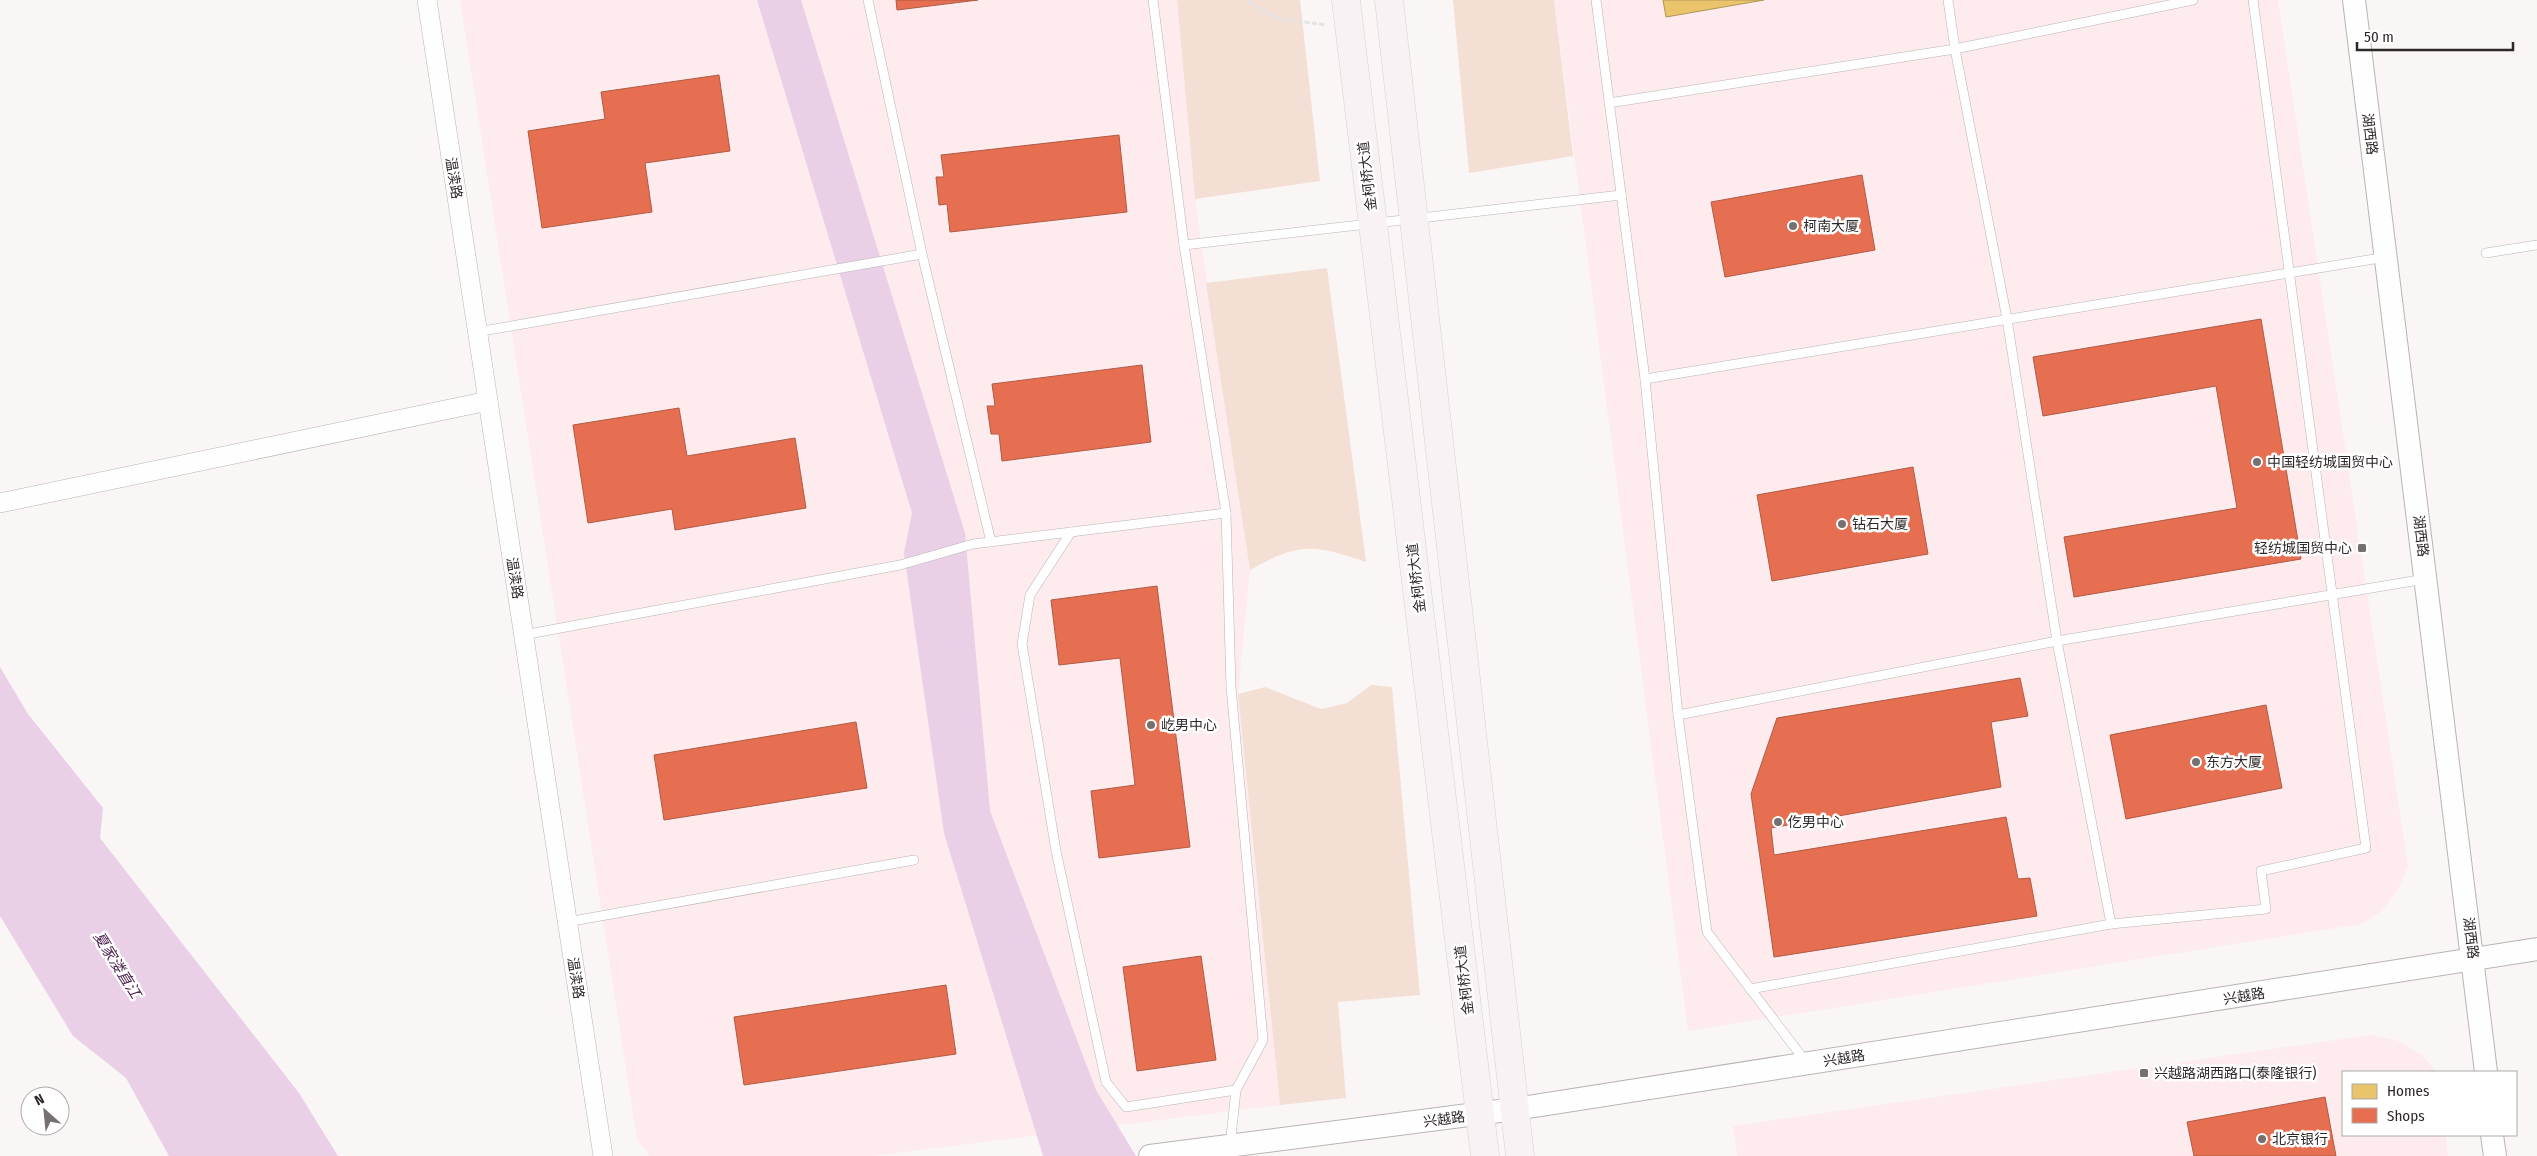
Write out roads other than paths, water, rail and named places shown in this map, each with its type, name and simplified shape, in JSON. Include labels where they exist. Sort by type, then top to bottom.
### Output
[{"type":"main road","name":"金柯桥大道","points":[[1346,0],[1485,1156]]},
{"type":"main road","points":[[1389,0],[1520,1156]]},
{"type":"street","name":"温渎路","points":[[427,0],[603,1156]]},
{"type":"street","name":"湖西路","points":[[2354,0],[2474,961],[2486,1071]]},
{"type":"street","points":[[0,503],[186,462],[488,401]]},
{"type":"street","name":"兴越路","points":[[1158,1155],[1515,1109],[2474,961],[2537,949]]},
{"type":"street","points":[[2492,1136],[2495,1156]]},
{"type":"lane","points":[[868,0],[922,254],[991,542]]},
{"type":"lane","points":[[1153,0],[1184,245],[1226,513],[1231,687],[1263,1040],[1236,1090],[1230,1147]]},
{"type":"lane","points":[[1596,0],[1645,379],[1678,715],[1707,932],[1806,1064]]},
{"type":"lane","points":[[1948,0],[1954,49],[2007,319],[2057,641],[2111,924]]},
{"type":"lane","points":[[1609,103],[1954,49],[2193,0]]},
{"type":"lane","points":[[1750,989],[2111,924],[2266,909],[2261,871],[2366,848],[2291,272],[2253,0]]},
{"type":"lane","points":[[1184,245],[1373,225],[1621,195]]},
{"type":"lane","points":[[2486,253],[2537,245]]},
{"type":"lane","points":[[477,332],[922,254]]},
{"type":"lane","points":[[1645,379],[2386,257]]},
{"type":"lane","points":[[523,635],[900,565],[974,544],[1226,513]]},
{"type":"lane","points":[[1071,532],[1030,595],[1022,644],[1056,851],[1106,1082],[1126,1108],[1236,1090]]},
{"type":"lane","points":[[1678,715],[2057,641],[2426,579]]},
{"type":"lane","points":[[567,922],[914,860]]},
{"type":"water","points":[[757,0],[801,0],[965,533],[990,811],[1096,1090],[1136,1156],[1043,1156],[944,833],[904,553],[912,513]]},
{"type":"water","name":"夏家溇直江","points":[[0,667],[28,714],[103,808],[100,838],[299,1093],[338,1156],[169,1156],[126,1078],[73,1036],[0,916]]},
{"type":"place","name":"柯南大厦","points":[[1793,226]]},
{"type":"place","name":"中国轻纺城国贸中心","points":[[2257,462]]},
{"type":"place","name":"钻石大厦","points":[[1842,524]]},
{"type":"place","name":"轻纺城国贸中心","points":[[2362,548]]},
{"type":"place","name":"屹男中心","points":[[1151,725]]},
{"type":"place","name":"东方大厦","points":[[2196,762]]},
{"type":"place","name":"仡男中心","points":[[1778,822]]},
{"type":"place","name":"兴越路湖西路口(泰隆银行)","points":[[2144,1073]]},
{"type":"place","name":"北京银行","points":[[2262,1139]]}]
